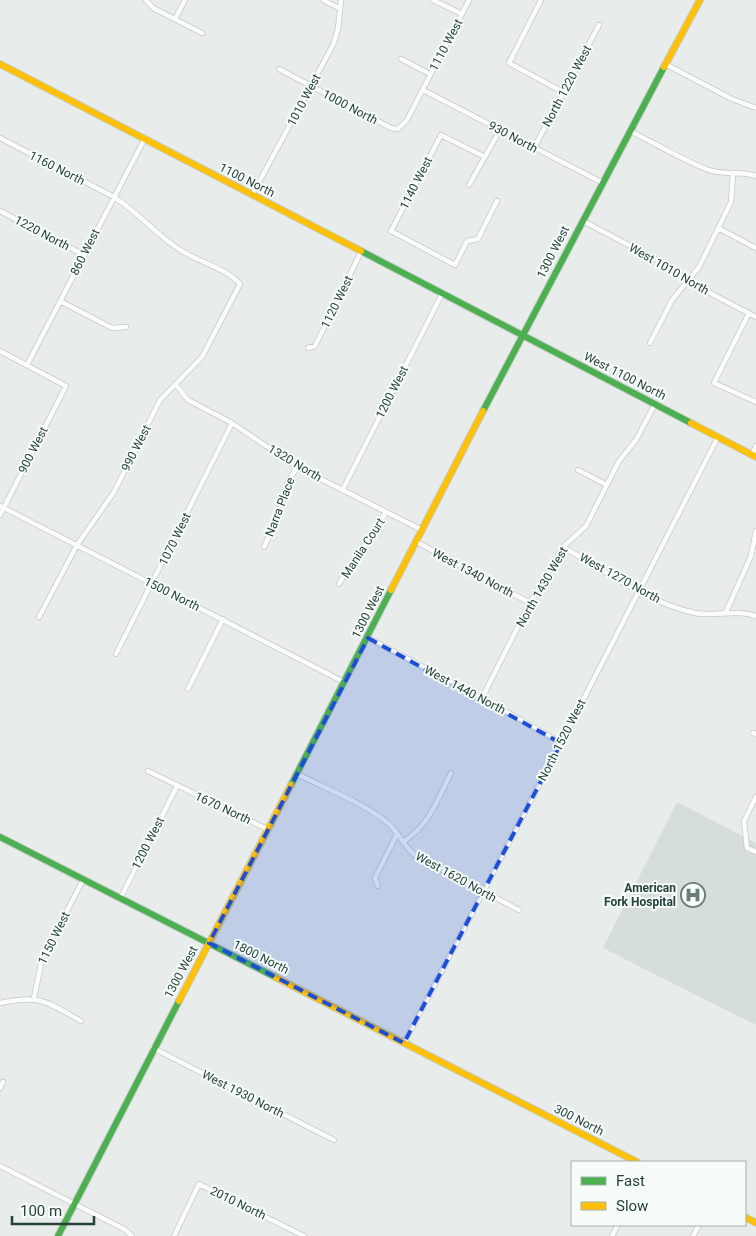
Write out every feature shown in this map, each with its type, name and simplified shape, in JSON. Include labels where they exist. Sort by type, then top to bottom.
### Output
[{"type":"street","points":[[146,0],[153,8],[202,33]]},
{"type":"street","points":[[175,19],[185,0]]},
{"type":"street","points":[[323,0],[339,8]]},
{"type":"street","name":"1010 West","points":[[252,195],[333,45],[338,29],[339,8],[342,0]]},
{"type":"street","points":[[433,0],[462,14]]},
{"type":"street","name":"1110 West","points":[[414,107],[469,0]]},
{"type":"street","points":[[541,0],[509,63],[563,92]]},
{"type":"street","name":"1300 West","points":[[58,1236],[153,1048],[269,830],[582,221],[632,132],[700,0]]},
{"type":"street","name":"North 1220 West","points":[[534,148],[599,25]]},
{"type":"street","points":[[401,59],[430,74]]},
{"type":"street","name":"1100 North","points":[[0,64],[484,316]]},
{"type":"street","points":[[667,65],[732,99],[756,108]]},
{"type":"street","name":"1000 North","points":[[279,69],[391,128],[398,129],[403,125],[414,107]]},
{"type":"street","name":"930 North","points":[[422,90],[603,184]]},
{"type":"street","points":[[469,185],[500,130]]},
{"type":"street","points":[[632,132],[706,169],[733,174],[748,173],[756,176]]},
{"type":"street","name":"1140 West","points":[[485,157],[441,135],[391,231],[455,265],[467,241],[478,239],[497,200]]},
{"type":"street","name":"1160 North","points":[[0,138],[114,197],[171,243],[191,256],[234,277],[240,284]]},
{"type":"street","name":"860 West","points":[[27,365],[144,140]]},
{"type":"street","points":[[650,343],[672,300],[699,267],[731,202],[733,174]]},
{"type":"street","name":"1220 North","points":[[0,211],[84,255]]},
{"type":"street","name":"West 1010 North","points":[[582,221],[659,261],[687,282],[756,317]]},
{"type":"street","points":[[718,228],[756,248]]},
{"type":"street","name":"1120 West","points":[[308,348],[314,346],[362,252]]},
{"type":"street","name":"990 West","points":[[38,617],[77,545],[114,492],[160,400],[202,357],[240,284]]},
{"type":"street","name":"1200 West","points":[[342,489],[442,294]]},
{"type":"street","points":[[60,301],[112,328],[126,328]]},
{"type":"street","points":[[749,313],[714,383],[756,402]]},
{"type":"street","name":"West 1100 North","points":[[484,316],[754,456]]},
{"type":"street","points":[[0,352],[27,365]]},
{"type":"street","name":"900 West","points":[[0,515],[2,507],[66,386],[27,365]]},
{"type":"street","name":"1320 North","points":[[176,385],[188,400],[232,423],[297,467],[422,530]]},
{"type":"street","name":"North 1430 West","points":[[482,698],[530,603],[563,547],[586,526],[619,460],[636,440],[655,404]]},
{"type":"street","name":"1070 West","points":[[116,654],[153,585],[232,423]]},
{"type":"street","name":"North 1520 West","points":[[404,1043],[561,744],[638,590],[718,437]]},
{"type":"street","points":[[754,456],[756,446]]},
{"type":"street","name":"Narra Place","points":[[264,547],[278,517],[288,482],[297,467]]},
{"type":"street","points":[[578,470],[606,485]]},
{"type":"street","name":"1500 North","points":[[2,507],[344,682]]},
{"type":"street","name":"Manila Court","points":[[339,584],[353,559],[371,538],[386,512]]},
{"type":"street","points":[[726,612],[751,556],[756,531]]},
{"type":"street","name":"West 1340 North","points":[[417,542],[530,603]]},
{"type":"street","name":"West 1270 North","points":[[563,547],[638,590],[677,608],[697,614],[726,612],[756,616]]},
{"type":"street","points":[[188,689],[223,619]]},
{"type":"street","name":"West 1440 North","points":[[368,638],[482,698],[561,744]]},
{"type":"street","name":"1670 North","points":[[148,772],[269,830]]},
{"type":"street","points":[[402,842],[418,832],[426,823],[450,773]]},
{"type":"street","name":"West 1620 North","points":[[297,774],[376,814],[416,856],[519,910]]},
{"type":"street","name":"1200 West","points":[[120,899],[177,786]]},
{"type":"street","points":[[756,797],[744,821],[747,848],[756,852]]},
{"type":"street","points":[[378,886],[375,878],[397,834]]},
{"type":"street","name":"1800 North","points":[[0,837],[512,1099]]},
{"type":"street","name":"1150 West","points":[[34,998],[42,959],[83,880]]},
{"type":"street","points":[[0,1003],[22,998],[34,998],[46,1001],[81,1021]]},
{"type":"street","name":"West 1930 North","points":[[153,1048],[334,1140]]},
{"type":"street","points":[[0,1088],[3,1082]]},
{"type":"street","name":"300 North","points":[[512,1099],[635,1161]]},
{"type":"street","points":[[0,1166],[124,1228],[132,1236]]},
{"type":"street","name":"2010 North","points":[[174,1236],[199,1184],[304,1236]]},
{"type":"highlighted area","points":[[368,638],[561,743],[404,1043],[209,943]]},
{"type":"shaded area","name":"American Fork Hospital","points":[[677,802],[756,843],[756,1025],[603,948]]},
{"type":"traffic: fast","points":[[483,411],[664,67]]},
{"type":"traffic: fast","points":[[361,251],[691,423]]},
{"type":"traffic: fast","points":[[291,785],[391,590]]},
{"type":"traffic: fast","points":[[0,837],[275,977]]},
{"type":"traffic: fast","points":[[58,1236],[179,1001]]},
{"type":"traffic: slow","points":[[664,67],[700,0]]},
{"type":"traffic: slow","points":[[0,64],[361,251]]},
{"type":"traffic: slow","points":[[391,590],[483,411]]},
{"type":"traffic: slow","points":[[691,423],[756,457]]},
{"type":"traffic: slow","points":[[179,1001],[291,785]]},
{"type":"traffic: slow","points":[[275,977],[635,1161]]},
{"type":"traffic: slow","points":[[746,1218],[756,1223]]},
{"type":"place","name":"American Fork Hospital","points":[[693,895]]}]
